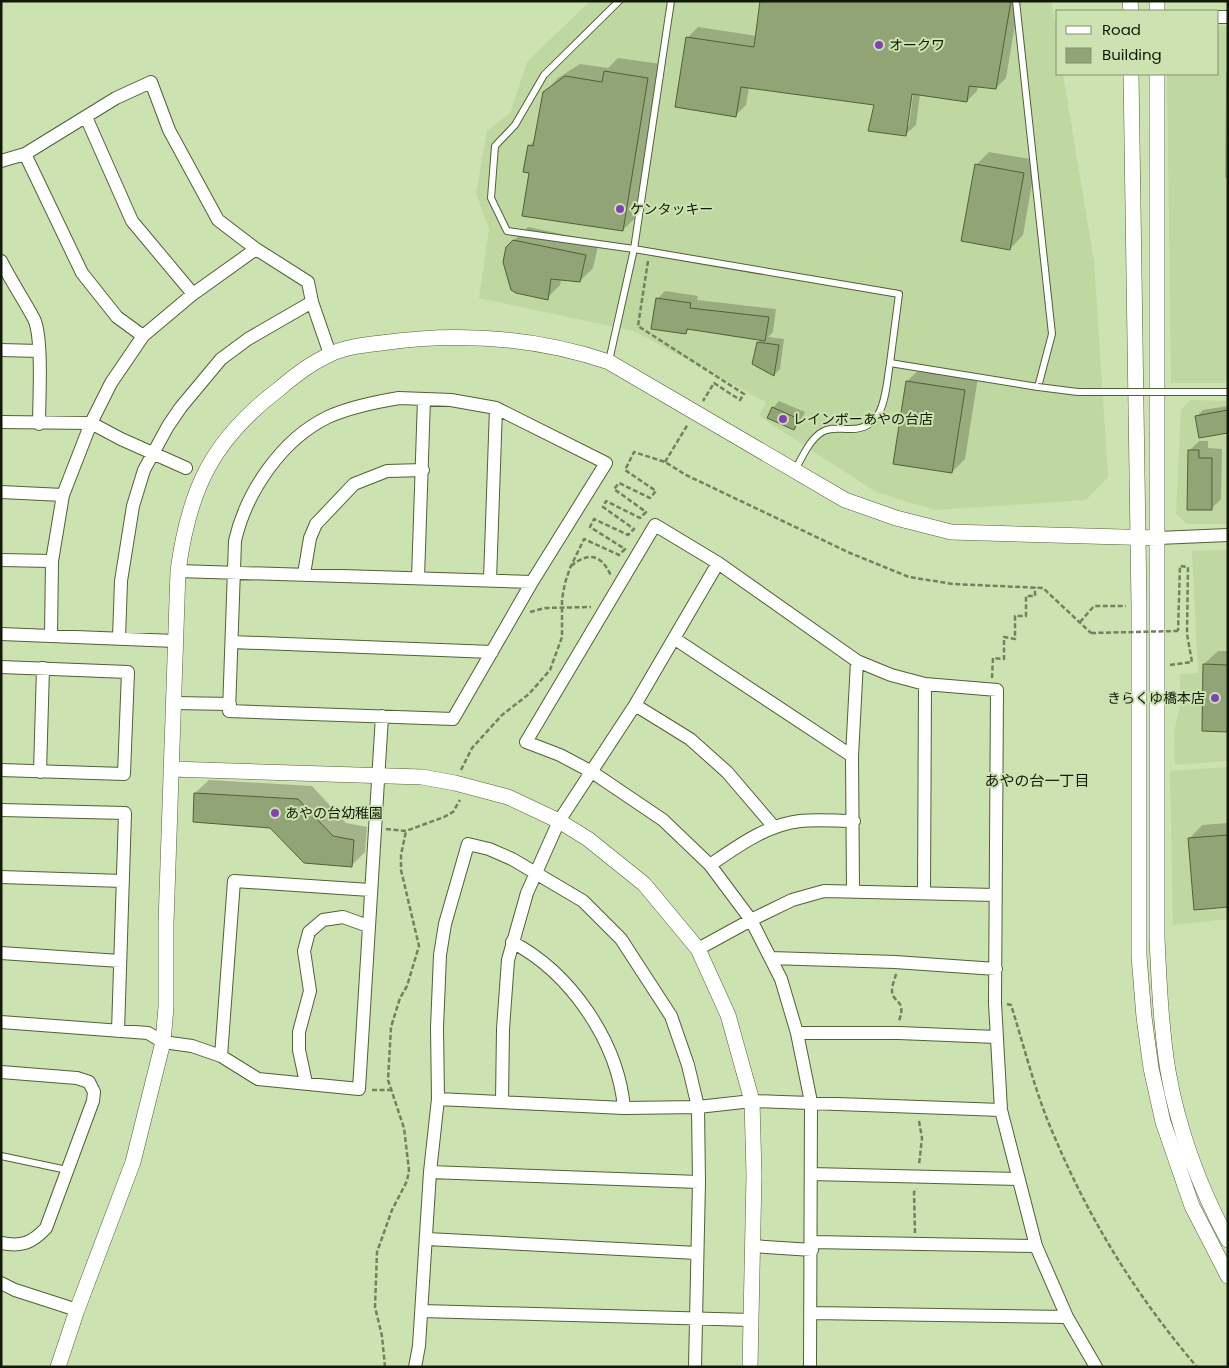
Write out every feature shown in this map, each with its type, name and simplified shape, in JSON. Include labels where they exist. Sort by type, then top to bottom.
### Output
[{"type":"street","points":[[1131,75],[1138,606],[1139,956],[1145,1025],[1163,1122],[1192,1206],[1228,1276]]},
{"type":"street","points":[[1157,75],[1157,938],[1161,1009],[1168,1072],[1177,1109],[1191,1154],[1228,1240]]},
{"type":"street","points":[[1,160],[25,154],[116,98],[151,82],[169,130],[218,220],[256,248],[308,282],[312,302],[330,354]]},
{"type":"street","points":[[86,117],[132,221],[193,294]]},
{"type":"street","points":[[25,154],[82,273],[118,317],[142,336]]},
{"type":"street","points":[[51,636],[52,561],[63,495],[90,423],[111,383],[142,336],[193,294],[256,248]]},
{"type":"street","points":[[1,262],[14,289],[34,320],[39,351],[40,424]]},
{"type":"street","points":[[119,638],[121,581],[133,506],[144,470],[181,407],[221,360],[248,338],[312,302]]},
{"type":"street","points":[[58,1367],[77,1310],[133,1162],[162,1042],[166,1007],[166,923],[178,571],[185,529],[201,478],[213,456],[241,420],[300,372],[330,354],[363,346],[403,340],[478,337],[528,341],[609,362],[845,500],[896,518],[950,532],[1136,539],[1228,535]]},
{"type":"street","points":[[1,350],[39,351]]},
{"type":"street","points":[[399,398],[424,398],[451,400],[496,408],[606,462],[532,582],[453,719],[230,710],[235,541],[246,508],[272,466],[310,428],[328,417],[376,402],[399,398]]},
{"type":"street","points":[[418,578],[424,398]]},
{"type":"street","points":[[490,580],[496,408]]},
{"type":"street","points":[[1,422],[40,424],[90,423],[121,440],[186,468]]},
{"type":"street","points":[[304,574],[310,538],[316,524],[354,484],[387,471],[423,470]]},
{"type":"street","points":[[1,492],[63,495]]},
{"type":"street","points":[[810,1367],[812,1313],[811,1102],[797,1033],[781,979],[751,920],[710,865],[663,820],[592,772],[560,755],[526,742],[655,525],[718,563],[857,661],[891,675],[925,684],[997,690],[995,1003],[1001,1110],[1036,1246],[1068,1317],[1096,1367]]},
{"type":"street","points":[[1,560],[52,561]]},
{"type":"street","points":[[502,1101],[508,960],[535,872],[559,821],[635,705],[718,563]]},
{"type":"street","points":[[178,571],[233,575],[304,574],[532,582]]},
{"type":"street","points":[[1,634],[175,641]]},
{"type":"street","points":[[675,639],[852,756]]},
{"type":"street","points":[[232,642],[492,652]]},
{"type":"street","points":[[854,891],[852,756],[857,661]]},
{"type":"street","points":[[1,667],[128,672],[124,774],[1,770]]},
{"type":"street","points":[[40,772],[43,668]]},
{"type":"street","points":[[924,893],[925,684]]},
{"type":"street","points":[[175,703],[230,704]]},
{"type":"street","points":[[635,705],[690,739],[727,772],[774,827]]},
{"type":"street","points":[[1,1022],[148,1033],[162,1042],[192,1046],[221,1056],[258,1079],[359,1089],[370,890],[380,775],[382,716]]},
{"type":"street","points":[[171,769],[422,777],[465,786],[508,797],[559,821],[595,845],[644,884],[698,949],[728,1015],[752,1101],[750,1367]]},
{"type":"street","points":[[1,810],[125,814],[118,1031]]},
{"type":"street","points":[[710,865],[740,844],[774,827],[800,821],[854,821]]},
{"type":"street","points":[[414,1367],[419,1346],[430,1172],[438,1099],[437,1028],[440,955],[445,924],[468,844],[490,849],[535,872],[584,901],[611,926],[635,958],[671,1016],[688,1065],[698,1107],[699,1182],[696,1367]]},
{"type":"street","points":[[1,877],[122,881]]},
{"type":"street","points":[[221,1056],[234,881],[370,890]]},
{"type":"street","points":[[698,949],[792,900],[824,891],[995,895]]},
{"type":"street","points":[[306,1083],[299,1050],[299,1032],[310,991],[304,951],[309,932],[322,920],[343,917],[368,926]]},
{"type":"street","points":[[512,942],[528,951],[555,974],[588,1014],[607,1046],[618,1071],[624,1108]]},
{"type":"street","points":[[1,953],[120,961]]},
{"type":"street","points":[[771,958],[895,962],[996,969]]},
{"type":"street","points":[[797,1033],[899,1033],[996,1037]]},
{"type":"street","points":[[1,1072],[77,1078],[89,1082],[94,1092],[93,1101],[46,1228],[35,1239],[25,1245],[1,1243]]},
{"type":"street","points":[[438,1099],[624,1108],[698,1107],[752,1101],[1001,1110]]},
{"type":"street","points":[[430,1172],[699,1182]]},
{"type":"street","points":[[811,1174],[1018,1179]]},
{"type":"street","points":[[427,1239],[697,1253]]},
{"type":"street","points":[[752,1246],[1036,1246]]},
{"type":"street","points":[[1,1283],[15,1290],[77,1310]]},
{"type":"street","points":[[422,1311],[751,1320]]},
{"type":"street","points":[[812,1313],[1068,1317]]},
{"type":"lane","points":[[619,1],[544,75],[515,125],[495,146],[491,198],[507,231],[634,249],[898,294],[890,363],[882,406],[877,419],[865,428],[835,428],[822,432],[812,442],[795,470]]},
{"type":"lane","points":[[609,362],[634,249],[670,1]]},
{"type":"lane","points":[[1016,1],[1052,334],[1038,387]]},
{"type":"lane","points":[[890,363],[1078,392],[1228,392]]},
{"type":"lane","points":[[1,1156],[67,1170]]},
{"type":"path","points":[[649,252],[638,326],[744,394],[740,400],[714,383],[699,407]]},
{"type":"path","points":[[665,462],[689,423]]},
{"type":"path","points":[[570,568],[581,558],[589,556],[595,558],[602,561],[607,567],[611,576],[608,584]]},
{"type":"path","points":[[1091,633],[1178,631],[1180,566],[1188,567],[1187,634],[1192,662],[1158,665]]},
{"type":"path","points":[[991,689],[993,658],[1004,659],[1004,637],[1015,639],[1015,616],[1026,616],[1026,596],[1035,596],[1035,587]]},
{"type":"path","points":[[527,614],[545,608],[578,609],[599,606]]},
{"type":"path","points":[[1080,622],[1094,606],[1138,606]]},
{"type":"path","points":[[375,828],[406,831],[453,812],[465,786]]},
{"type":"path","points":[[385,1367],[383,1343],[375,1307],[376,1252],[392,1210],[407,1181],[409,1170],[404,1128],[388,1080],[391,1027],[400,998],[407,986],[419,946],[401,870],[401,855],[406,831]]},
{"type":"path","points":[[895,962],[896,975],[892,990],[893,996],[901,1003],[902,1011],[899,1033]]},
{"type":"path","points":[[995,1003],[1011,1005],[1054,1137],[1103,1238],[1128,1278],[1170,1335],[1197,1367]]},
{"type":"path","points":[[359,1089],[391,1090]]},
{"type":"shaded area","points":[[590,1],[1051,1],[1056,30],[1056,75],[1063,75],[1094,261],[1108,477],[1086,500],[935,510],[876,492],[759,416],[766,402],[634,331],[479,298],[489,229],[476,194],[487,131],[510,113],[527,62]]},
{"type":"shaded area","points":[[1219,26],[1228,26],[1228,383],[1171,383],[1167,75],[1219,75]]},
{"type":"shaded area","points":[[1191,400],[1228,401],[1228,524],[1187,524],[1176,514],[1181,410]]},
{"type":"shaded area","points":[[1228,550],[1228,761],[1175,765],[1174,733],[1180,704],[1180,674],[1198,673],[1192,551]]},
{"type":"shaded area","points":[[1228,767],[1228,919],[1173,925],[1170,771]]},
{"type":"building","name":"オークワ","points":[[760,1],[1011,1],[996,89],[969,86],[967,102],[912,94],[906,136],[868,131],[874,105],[741,87],[736,117],[675,107],[686,37],[754,47]]},
{"type":"building","points":[[604,71],[648,78],[623,231],[522,216],[529,173],[523,172],[528,145],[533,146],[543,92],[565,76],[602,82]]},
{"type":"building","points":[[975,164],[1024,173],[1010,250],[961,241]]},
{"type":"building","points":[[513,240],[586,255],[580,282],[551,279],[548,300],[516,293],[511,290],[503,262],[506,247]]},
{"type":"building","points":[[656,298],[691,303],[690,308],[769,317],[765,341],[687,329],[686,334],[651,329]]},
{"type":"building","points":[[757,342],[779,345],[774,376],[752,364]]},
{"type":"building","points":[[906,381],[965,390],[952,473],[893,464]]},
{"type":"building","name":"レインボーあやの台店","points":[[772,407],[799,419],[794,430],[767,418]]},
{"type":"building","points":[[1228,410],[1228,433],[1199,438],[1195,416]]},
{"type":"building","points":[[1188,450],[1199,450],[1199,458],[1212,458],[1212,510],[1187,510]]},
{"type":"building","name":"きらくゆ橋本店","points":[[1203,664],[1228,665],[1228,732],[1202,731]]},
{"type":"building","points":[[194,793],[298,799],[333,836],[354,840],[352,867],[304,863],[270,828],[193,822]]},
{"type":"building","points":[[1228,835],[1228,907],[1194,910],[1188,838]]},
{"type":"place","name":"オークワ","points":[[879,45]]},
{"type":"place","name":"ケンタッキー","points":[[620,209]]},
{"type":"place","name":"レインボーあやの台店","points":[[783,419]]},
{"type":"place","name":"きらくゆ橋本店","points":[[1215,698]]},
{"type":"place","name":"あやの台幼稚園","points":[[275,813]]},
{"type":"district","name":"あやの台一丁目","points":[[1037,781]]}]
